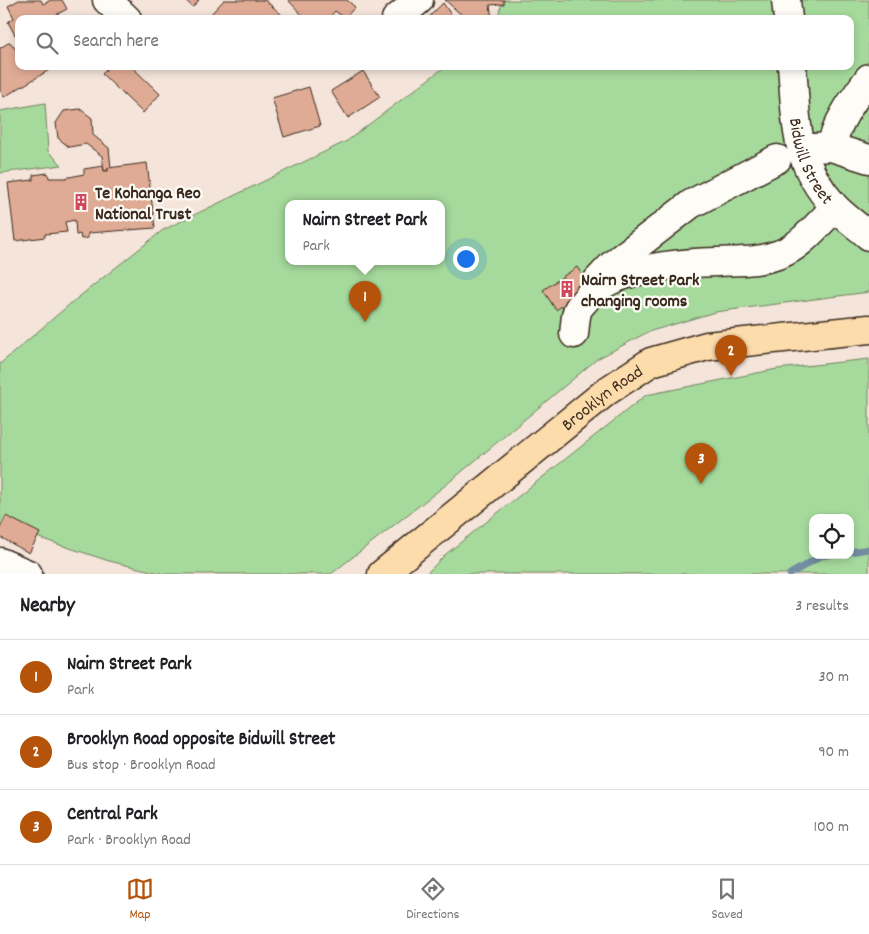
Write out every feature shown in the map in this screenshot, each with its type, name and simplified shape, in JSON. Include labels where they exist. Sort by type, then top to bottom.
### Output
[{"type":"main road","name":"Brooklyn Road","points":[[382,574],[607,391],[651,362],[707,346],[869,329]]},
{"type":"street","points":[[107,0],[122,15]]},
{"type":"street","points":[[401,15],[418,0]]},
{"type":"street","points":[[786,0],[788,15]]},
{"type":"street","name":"Bidwill Street","points":[[792,70],[795,115],[789,154],[815,181],[835,208],[869,236]]},
{"type":"street","points":[[832,147],[835,132],[869,78]]},
{"type":"street","points":[[574,334],[577,310],[594,289],[598,279],[612,265],[691,204],[789,154],[832,147],[869,159]]},
{"type":"street","points":[[594,289],[633,273],[665,267],[695,263],[753,260],[782,254],[793,248],[835,208]]},
{"type":"street","points":[[0,562],[28,574]]},
{"type":"green space","points":[[503,0],[783,0],[785,15],[498,15]]},
{"type":"green space","points":[[790,0],[869,0],[869,223],[822,175],[795,70],[854,70],[854,15],[792,15]]},
{"type":"green space","points":[[441,70],[789,70],[833,217],[869,249],[869,292],[715,312],[648,332],[597,359],[447,484],[331,574],[164,574],[109,561],[0,525],[0,364],[70,304],[163,230],[347,141]]},
{"type":"green space","points":[[45,103],[48,151],[62,165],[0,173],[0,111]]},
{"type":"green space","points":[[869,359],[869,574],[426,574],[446,554],[646,395],[777,369]]},
{"type":"building","points":[[19,0],[41,0],[43,4],[51,0],[62,0],[67,9],[56,15],[15,15],[15,35],[8,22],[14,18],[8,6]]},
{"type":"building","points":[[185,0],[199,0],[193,7]]},
{"type":"building","points":[[224,0],[265,0],[282,15],[248,15],[246,13],[244,15],[210,15]]},
{"type":"building","points":[[288,0],[347,0],[355,7],[348,15],[341,15],[335,11],[332,15],[302,15]]},
{"type":"building","points":[[445,0],[504,0],[504,4],[490,5],[491,15],[462,15]]},
{"type":"building","points":[[443,3],[451,15],[431,15]]},
{"type":"building","points":[[10,42],[15,49],[15,70],[49,70],[4,97],[0,90],[0,48]]},
{"type":"building","points":[[106,70],[135,70],[160,94],[143,113],[102,74]]},
{"type":"building","points":[[363,71],[380,97],[348,118],[331,91]]},
{"type":"building","points":[[309,87],[320,126],[284,137],[272,98]]},
{"type":"building","points":[[80,109],[92,118],[93,135],[109,148],[111,168],[108,168],[108,171],[104,171],[102,156],[86,144],[69,147],[58,138],[56,123],[64,111]]},
{"type":"building","name":"Te Kohanga Reo National Trust","points":[[147,163],[155,228],[88,233],[88,238],[81,239],[80,234],[76,235],[75,220],[65,222],[67,232],[45,234],[45,237],[15,241],[8,183],[33,180],[33,175],[48,173],[49,178],[65,178],[84,174],[84,169],[103,166],[104,171],[108,171],[108,168]]},
{"type":"building","name":"Nairn Street Park changing rooms","points":[[577,267],[590,287],[556,310],[543,290]]},
{"type":"building","points":[[6,516],[40,533],[29,553],[0,537],[0,528]]},
{"type":"waterway","points":[[854,551],[869,549]]},
{"type":"waterway","points":[[790,574],[816,559]]},
{"type":"place","name":"Te Kohanga Reo National Trust","points":[[81,202]]},
{"type":"place","name":"Nairn Street Park changing rooms","points":[[567,289]]},
{"type":"place","name":"Nairn Street Park","points":[[365,322]]},
{"type":"place","name":"Brooklyn Road opposite Bidwill Street","points":[[731,376]]},
{"type":"place","name":"Central Park","points":[[701,484]]}]
